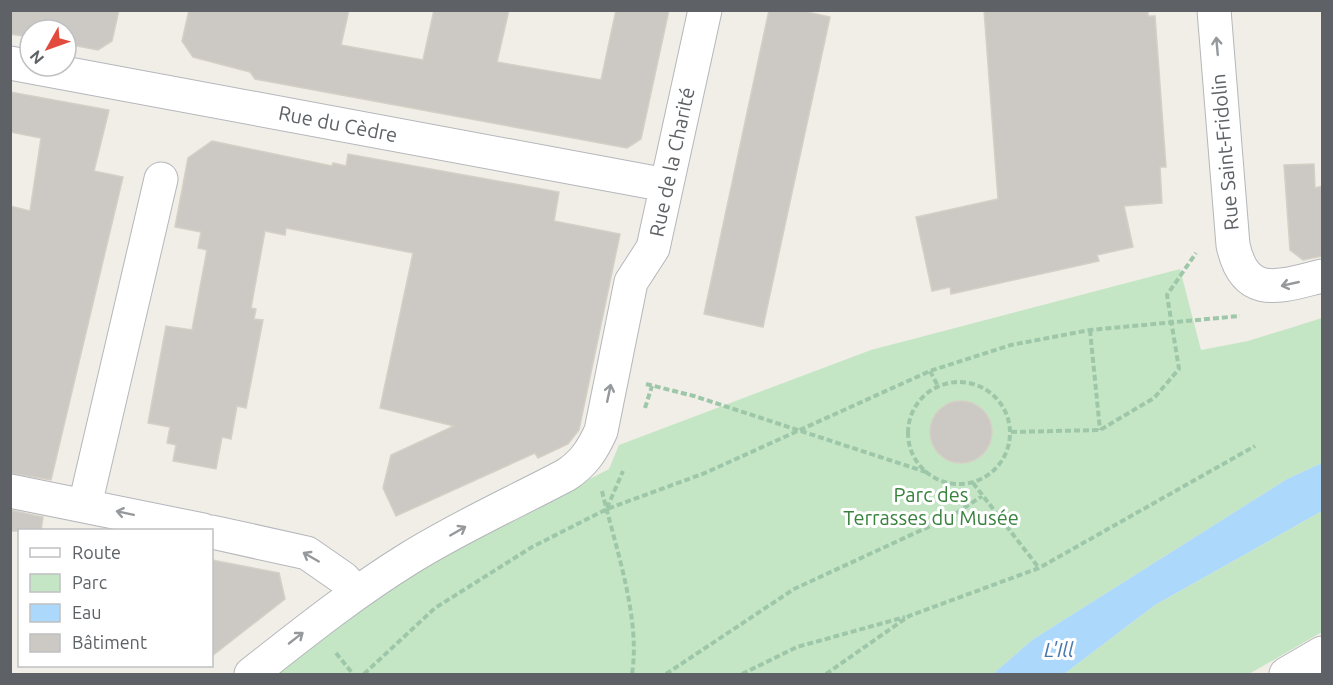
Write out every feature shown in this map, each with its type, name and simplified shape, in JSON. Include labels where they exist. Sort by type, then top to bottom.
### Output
[{"type":"street","name":"Rue de la Charité","points":[[593,449],[601,431],[631,282],[653,248],[705,10]]},
{"type":"street","name":"Rue Saint-Fridolin","points":[[1214,10],[1236,261],[1257,284],[1267,288],[1323,276]]},
{"type":"street","name":"Rue du Cèdre","points":[[10,63],[666,185]]},
{"type":"street","points":[[85,505],[161,179]]},
{"type":"street","points":[[250,675],[357,593],[409,559],[473,522],[566,475],[579,467],[593,449]]},
{"type":"street","points":[[10,491],[194,529]]},
{"type":"street","points":[[213,532],[307,553],[343,578],[357,593]]},
{"type":"street","points":[[1286,675],[1323,653]]},
{"type":"path","points":[[1011,432],[1100,430],[1154,398],[1179,369],[1167,295],[1200,248]]},
{"type":"path","points":[[364,675],[435,608],[532,547],[607,509],[705,472],[930,370],[1011,345],[1090,330],[1245,315]]},
{"type":"path","points":[[1090,330],[1100,430]]},
{"type":"path","points":[[930,370],[938,386]]},
{"type":"path","points":[[612,377],[694,396],[926,472],[940,481],[957,484],[974,483],[1001,463],[1008,449],[1011,432],[1004,408],[987,389],[971,383],[954,381],[938,386],[923,395],[908,425],[909,443],[926,472]]},
{"type":"path","points":[[742,675],[797,647],[909,615],[1040,568],[1254,446]]},
{"type":"path","points":[[593,449],[623,565],[635,658],[632,675]]},
{"type":"path","points":[[974,483],[1040,568]]},
{"type":"path","points":[[666,675],[794,589],[952,516],[982,495]]},
{"type":"path","points":[[826,675],[909,615]]},
{"type":"green space","name":"Parc des Terrasses du Musée","points":[[1180,269],[1201,350],[1248,341],[1322,318],[1322,463],[1287,479],[1032,640],[993,674],[273,674],[395,584],[609,469],[619,445],[871,350]]},
{"type":"green space","points":[[1322,511],[1322,632],[1249,674],[1064,674],[1155,605]]},
{"type":"water","name":"L'Ill","points":[[1322,463],[1322,511],[1155,605],[1064,674],[993,674],[1032,640],[1287,479]]},
{"type":"building","points":[[10,10],[119,10],[112,41],[98,50],[78,46],[78,18],[18,18],[18,35],[10,34]]},
{"type":"building","points":[[189,10],[349,10],[341,45],[423,60],[434,10],[509,10],[497,62],[601,80],[616,10],[669,10],[641,139],[627,148],[255,79],[250,72],[193,57],[182,41]]},
{"type":"building","points":[[769,10],[799,10],[830,17],[763,327],[704,314]]},
{"type":"building","points":[[984,10],[1148,10],[1148,16],[1155,16],[1166,167],[1160,167],[1162,203],[1124,206],[1133,247],[1097,255],[1099,261],[951,294],[950,287],[932,291],[916,217],[998,199]]},
{"type":"building","points":[[10,92],[109,110],[94,171],[123,177],[51,480],[10,473],[10,206],[30,211],[41,138],[10,132]]},
{"type":"building","points":[[212,141],[332,166],[333,163],[346,166],[348,154],[559,192],[554,221],[620,234],[579,430],[568,444],[538,458],[535,453],[396,516],[383,488],[391,455],[454,426],[380,408],[413,253],[286,228],[285,235],[265,231],[251,308],[256,309],[254,319],[263,320],[246,408],[237,406],[231,439],[222,437],[216,469],[173,461],[176,445],[167,443],[170,427],[148,423],[166,326],[192,330],[207,250],[198,248],[201,232],[175,227],[188,158]]},
{"type":"building","points":[[1314,164],[1315,188],[1323,186],[1323,256],[1303,260],[1290,250],[1284,165]]},
{"type":"building","points":[[961,401],[973,403],[983,410],[990,420],[992,432],[990,444],[983,454],[973,461],[961,463],[949,461],[939,454],[932,444],[930,432],[932,420],[939,410],[949,403]]},
{"type":"building","points":[[10,510],[43,517],[41,529],[10,531]]},
{"type":"building","points":[[213,560],[279,573],[285,599],[213,655]]}]
